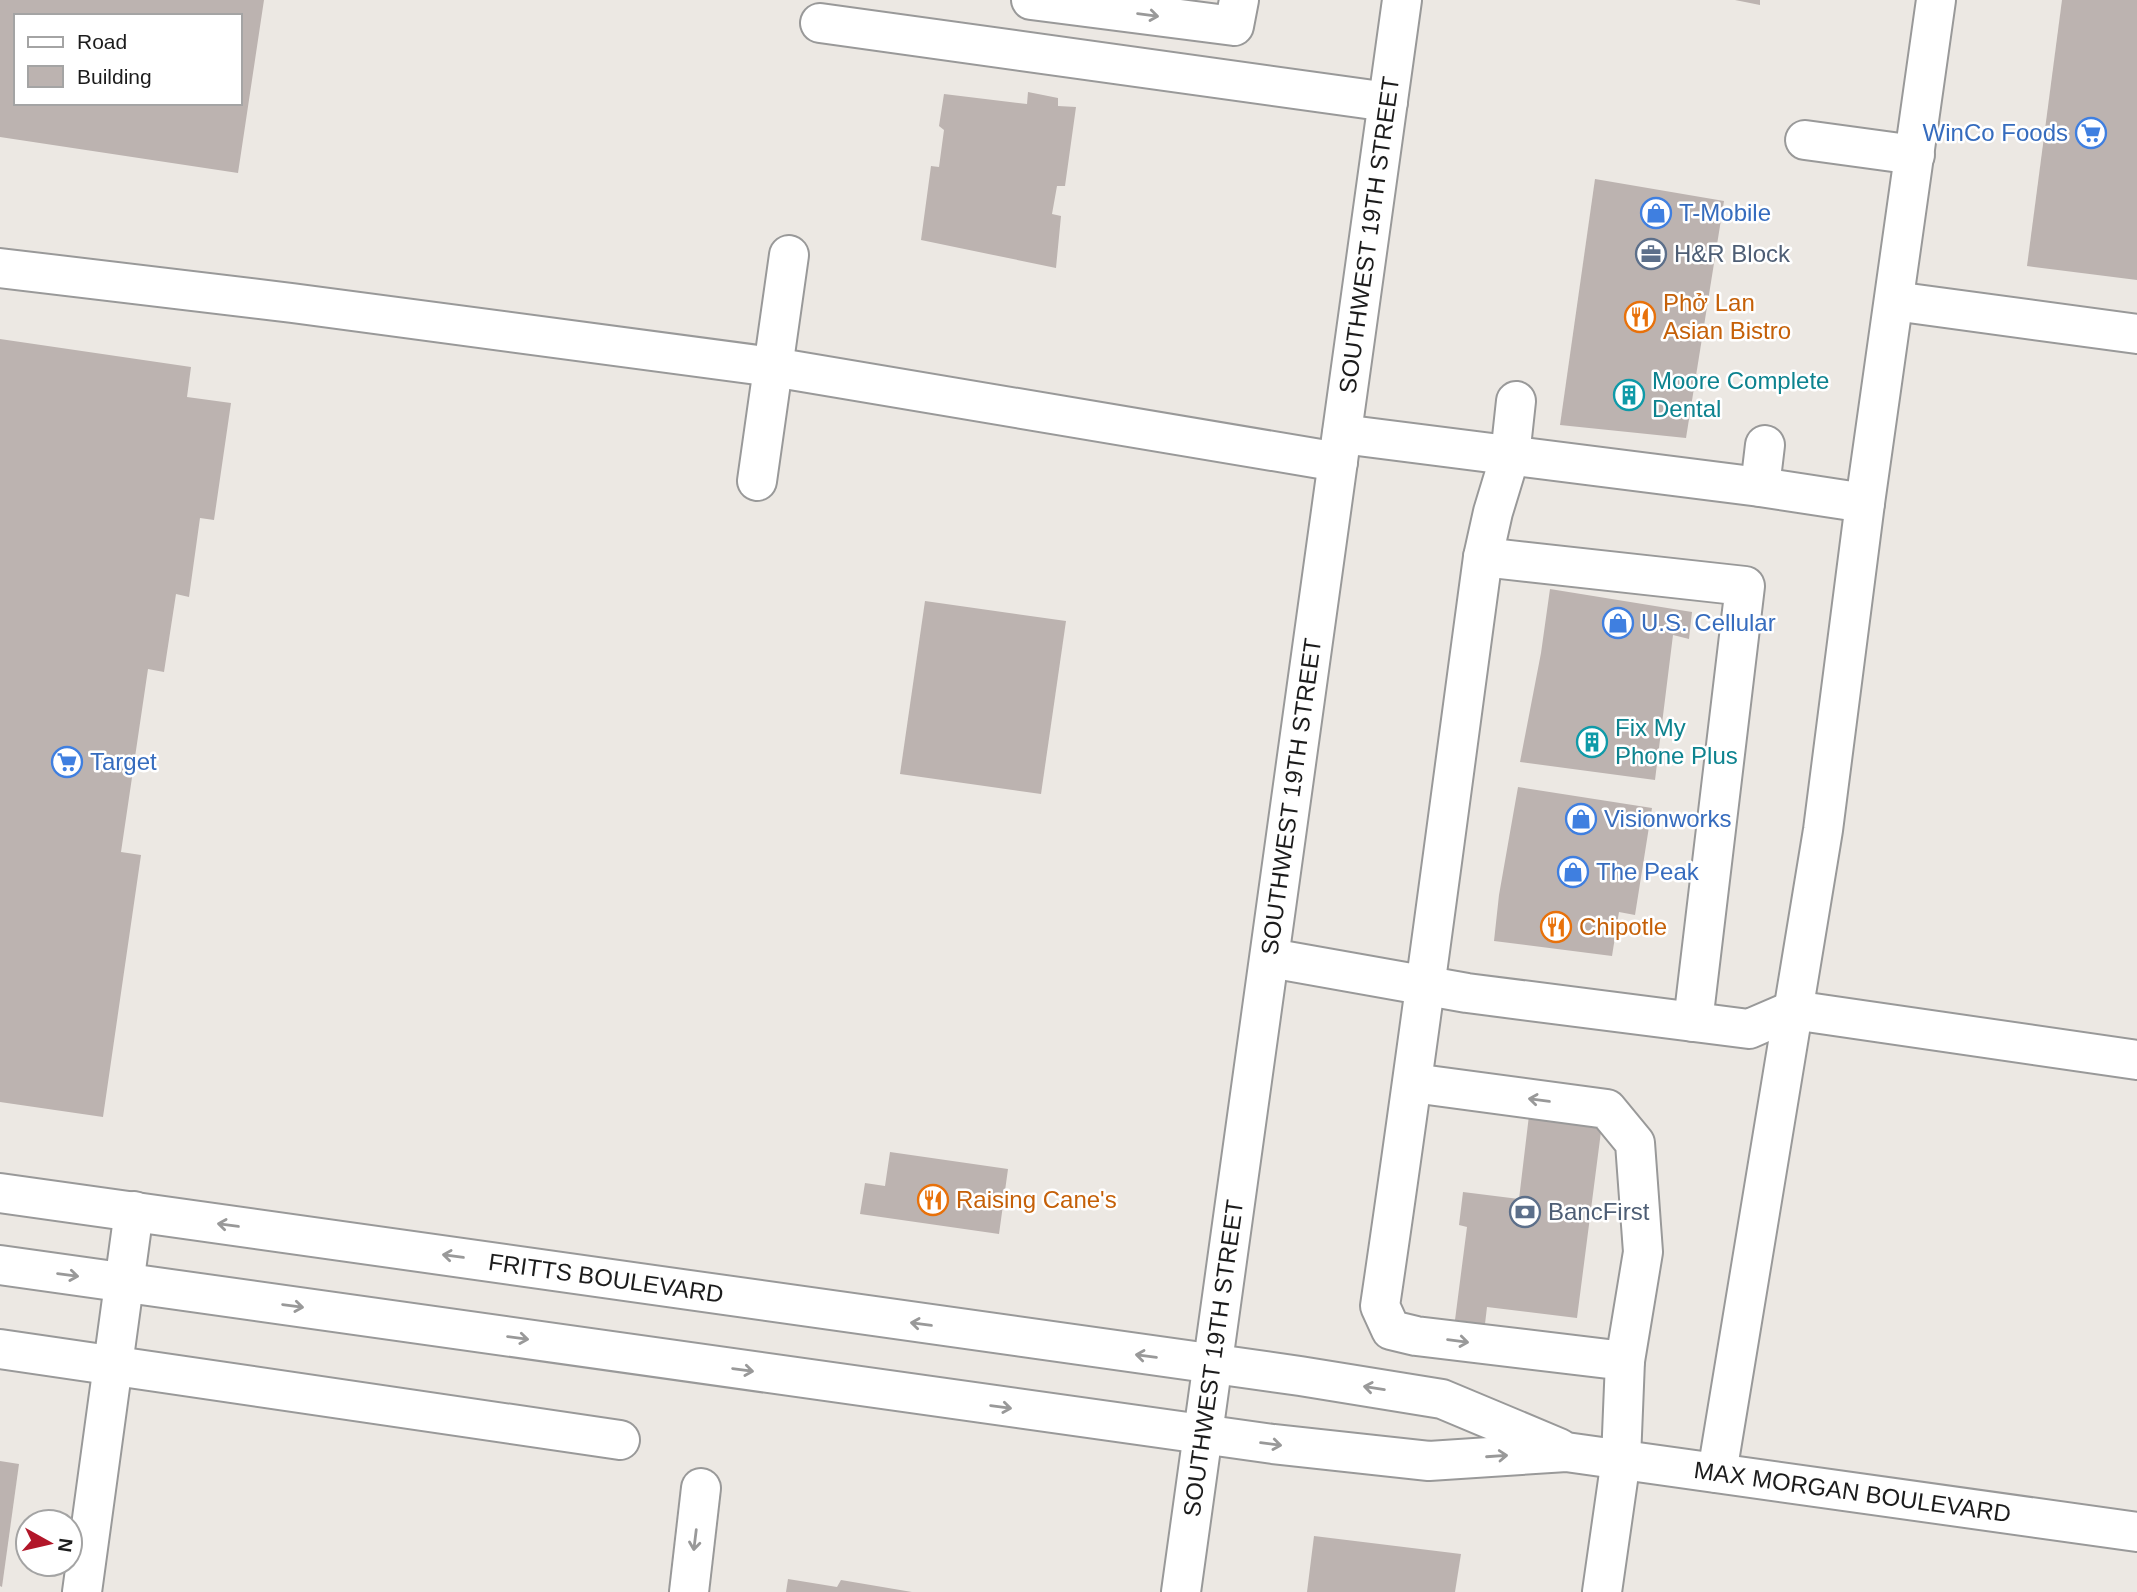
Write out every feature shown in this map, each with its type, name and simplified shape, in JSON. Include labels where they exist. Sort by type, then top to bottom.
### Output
[{"type":"street","points":[[1031,0],[1236,13]]},
{"type":"street","name":"SOUTHWEST 19TH STREET","points":[[1181,1592],[1402,0]]},
{"type":"street","points":[[1717,1473],[1823,830],[1865,503],[1936,0]]},
{"type":"street","points":[[820,23],[1388,102]]},
{"type":"street","points":[[1805,140],[1915,155]]},
{"type":"street","points":[[757,481],[789,255]]},
{"type":"street","points":[[0,268],[292,303],[773,367],[1340,448],[1510,456],[1865,503]]},
{"type":"street","points":[[1894,300],[2137,334]]},
{"type":"street","points":[[1516,401],[1510,456],[1483,557],[1413,1083],[1380,1306],[1391,1329],[1416,1336],[1625,1362]]},
{"type":"street","points":[[1760,487],[1765,445]]},
{"type":"street","points":[[1483,557],[1745,586],[1693,1022]]},
{"type":"street","points":[[1270,958],[1467,993],[1749,1029],[1793,1010],[2137,1060]]},
{"type":"street","points":[[1413,1083],[1607,1109],[1635,1143],[1643,1252],[1625,1362],[1621,1459],[1602,1592]]},
{"type":"street","name":"FRITTS BOULEVARD","points":[[0,1193],[1213,1365]]},
{"type":"street","points":[[82,1592],[134,1211]]},
{"type":"street","points":[[0,1265],[1203,1435]]},
{"type":"street","points":[[0,1349],[620,1440]]},
{"type":"street","name":"MAX MORGAN BOULEVARD","points":[[1213,1365],[1442,1399],[1566,1452]]},
{"type":"street","name":"MAX MORGAN BOULEVARD","points":[[1203,1435],[1429,1461],[1566,1452],[2137,1532]]},
{"type":"street","points":[[689,1592],[701,1488]]},
{"type":"building","points":[[0,0],[264,0],[238,173],[0,137]]},
{"type":"building","points":[[1735,0],[1760,0],[1760,5]]},
{"type":"building","name":"WinCo Foods","points":[[2062,0],[2137,0],[2137,280],[2027,266]]},
{"type":"building","points":[[1028,92],[1058,98],[1058,106],[1076,107],[1065,186],[1057,186],[1052,214],[1061,216],[1056,268],[921,240],[931,166],[939,167],[944,130],[939,126],[944,94],[1027,104]]},
{"type":"building","points":[[1595,179],[1724,201],[1686,438],[1560,425]]},
{"type":"building","name":"Target","points":[[0,339],[191,367],[187,397],[231,403],[214,520],[200,518],[189,597],[176,594],[164,672],[148,669],[121,852],[141,855],[103,1117],[0,1102]]},
{"type":"building","points":[[1550,589],[1692,612],[1689,639],[1673,635],[1655,780],[1520,762]]},
{"type":"building","points":[[925,601],[1066,621],[1041,794],[900,774]]},
{"type":"building","points":[[1518,787],[1652,808],[1635,915],[1619,912],[1612,956],[1494,941],[1499,895]]},
{"type":"building","name":"BancFirst","points":[[1530,1107],[1603,1116],[1577,1318],[1487,1307],[1485,1324],[1455,1320],[1467,1227],[1459,1225],[1463,1192],[1519,1199]]},
{"type":"building","name":"Raising Cane's","points":[[890,1152],[1008,1169],[999,1234],[860,1214],[865,1183],[885,1186]]},
{"type":"building","points":[[0,1461],[19,1464],[2,1587],[0,1586]]},
{"type":"building","points":[[1314,1536],[1461,1554],[1455,1592],[1307,1592]]},
{"type":"building","points":[[788,1579],[837,1587],[841,1580],[912,1592],[786,1592]]},
{"type":"place","name":"WinCo Foods","points":[[2091,133]]},
{"type":"place","name":"T-Mobile","points":[[1656,213]]},
{"type":"place","name":"H&R Block","points":[[1651,254]]},
{"type":"place","name":"Phở Lan Asian Bistro","points":[[1640,317]]},
{"type":"place","name":"Moore Complete Dental","points":[[1629,395]]},
{"type":"place","name":"U.S. Cellular","points":[[1618,623]]},
{"type":"place","name":"Fix My Phone Plus","points":[[1592,742]]},
{"type":"place","name":"Target","points":[[67,762]]},
{"type":"place","name":"Visionworks","points":[[1581,819]]},
{"type":"place","name":"The Peak","points":[[1573,872]]},
{"type":"place","name":"Chipotle","points":[[1556,927]]},
{"type":"place","name":"Raising Cane's","points":[[933,1200]]},
{"type":"place","name":"BancFirst","points":[[1525,1212]]}]
